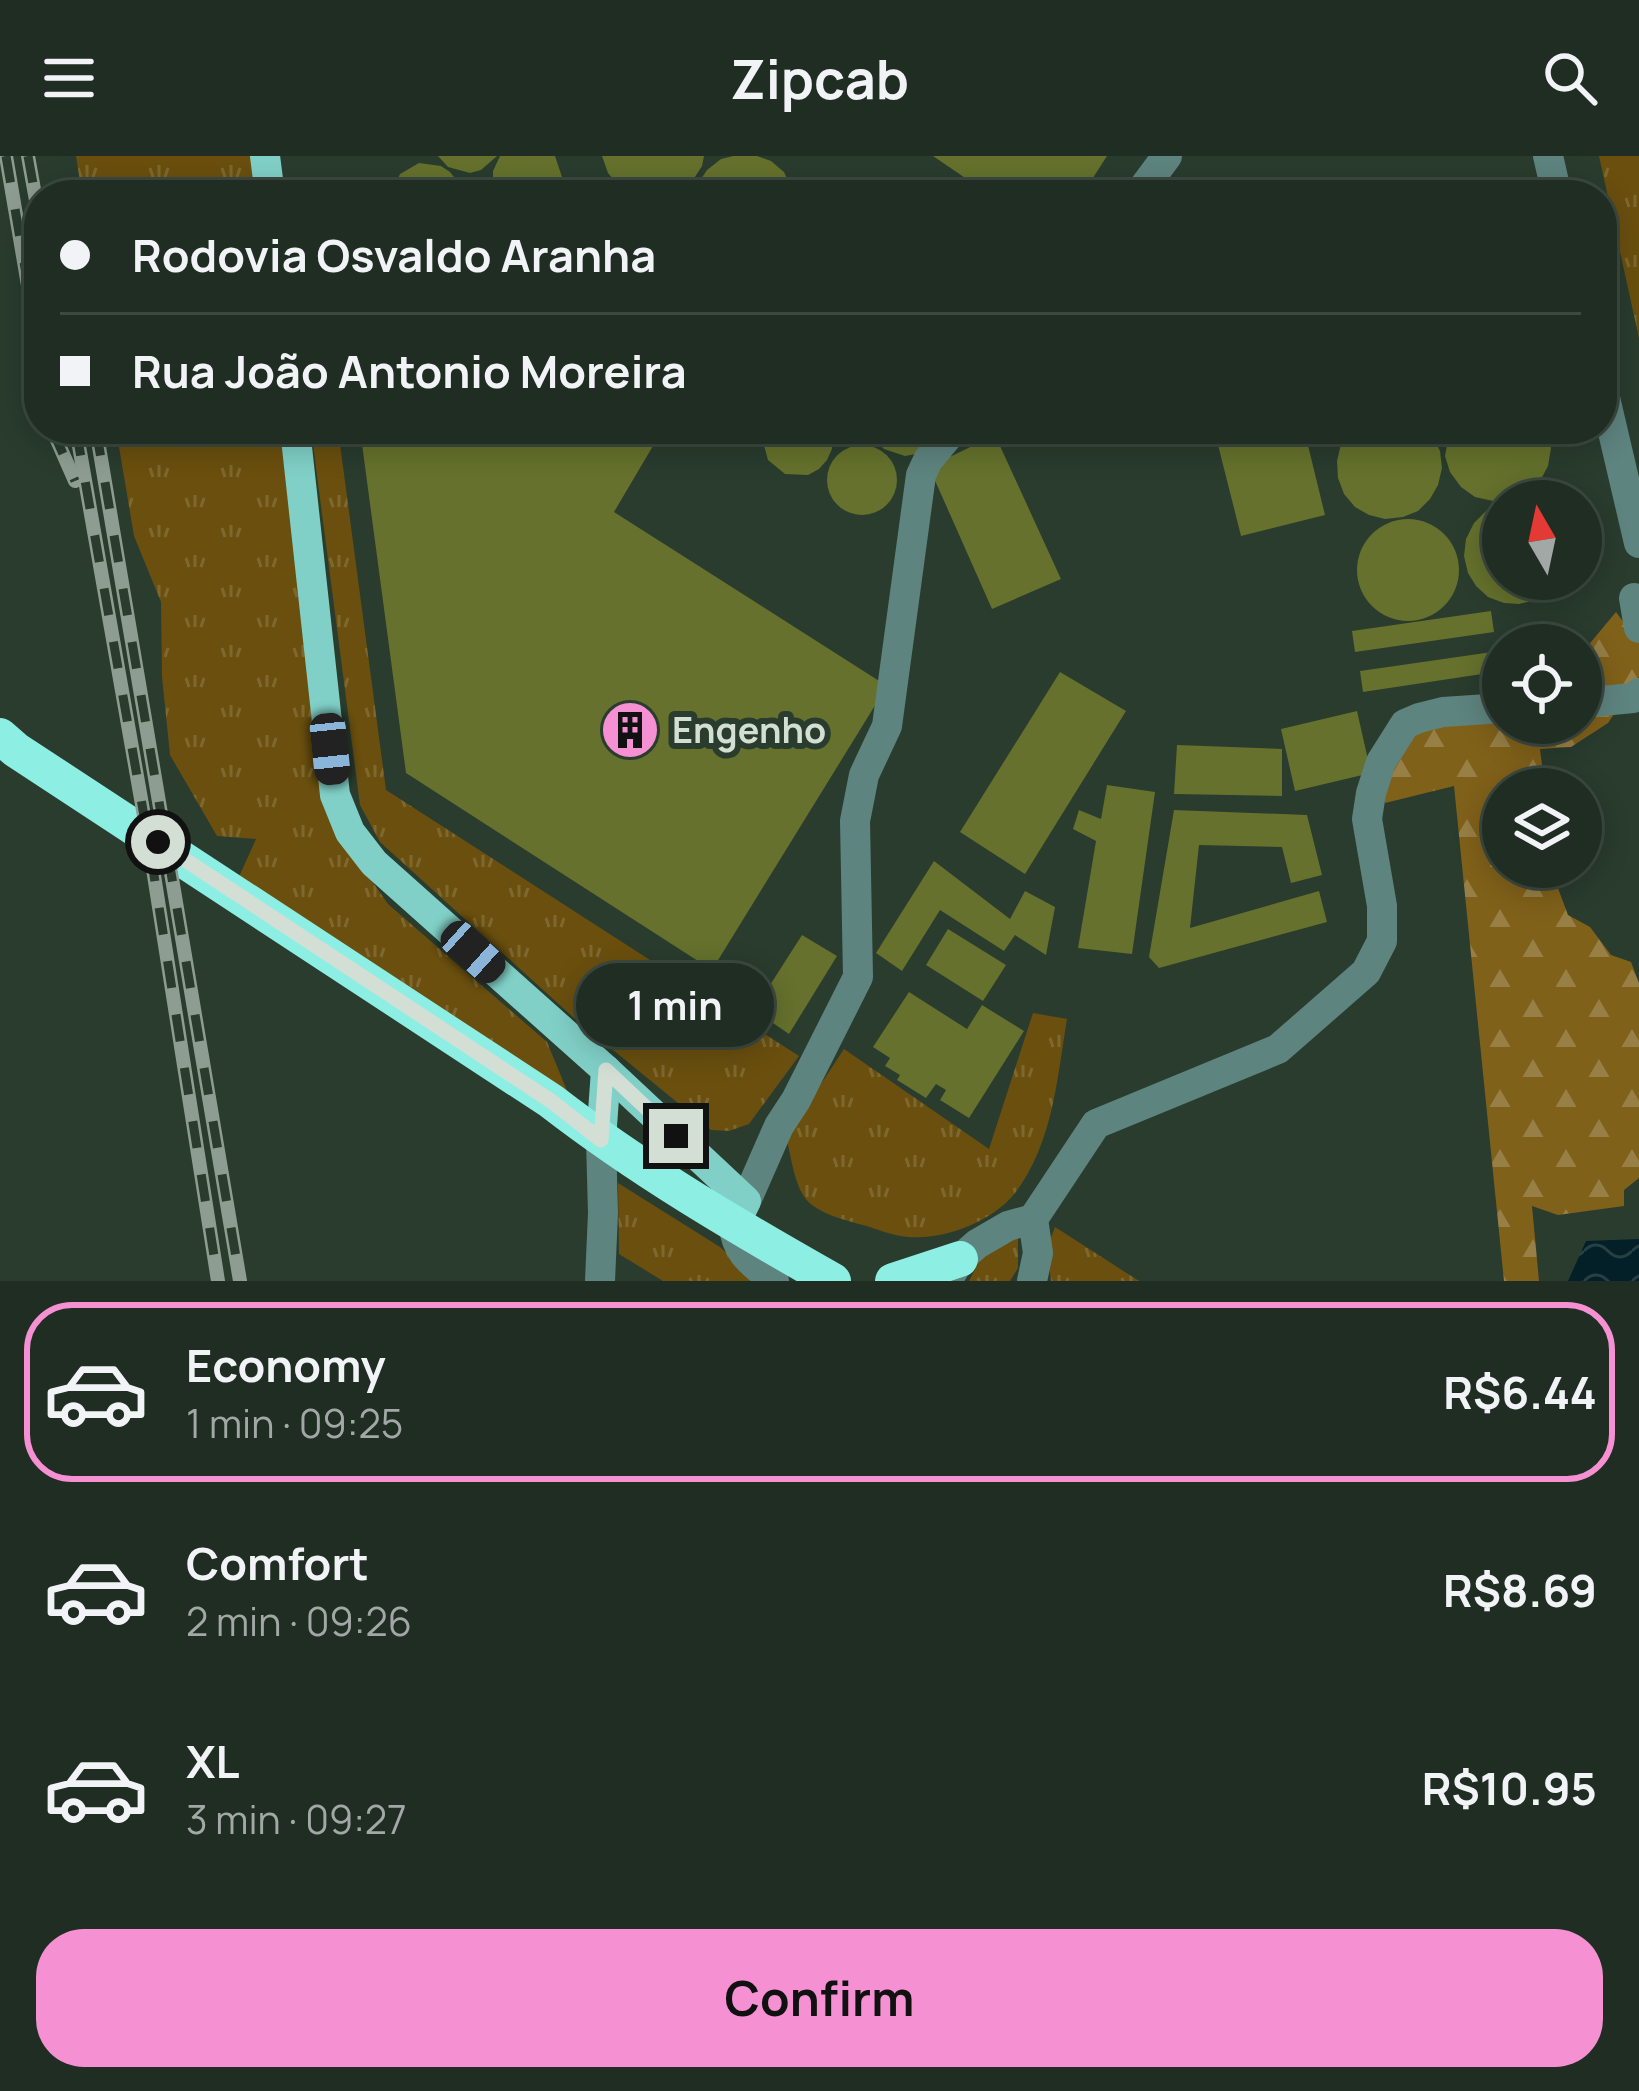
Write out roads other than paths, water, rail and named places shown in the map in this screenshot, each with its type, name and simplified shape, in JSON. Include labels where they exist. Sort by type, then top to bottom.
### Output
[{"type":"highway","points":[[5,744],[551,1101],[601,1140],[740,1213],[833,1281]]},
{"type":"highway","points":[[893,1281],[953,1270]]},
{"type":"main road","points":[[297,444],[334,795],[350,832],[374,863],[606,1070],[740,1213]]},
{"type":"main road","points":[[601,1140],[606,1070]]},
{"type":"street","points":[[774,1281],[741,1253],[735,1241],[740,1213],[779,1126],[858,977],[855,821],[864,775],[887,726],[921,475],[941,444]]},
{"type":"street","points":[[1616,444],[1639,543]]},
{"type":"street","points":[[1602,701],[1633,698],[1639,693]]},
{"type":"street","points":[[953,1270],[976,1244],[1008,1226],[1033,1219],[1096,1124],[1279,1049],[1366,972],[1382,941],[1382,906],[1367,819],[1381,762],[1405,724],[1443,712],[1482,709]]},
{"type":"street","points":[[600,1281],[601,1140]]},
{"type":"street","points":[[1032,1281],[1038,1253],[1033,1219]]},
{"type":"water","points":[[1639,1239],[1639,1281],[1568,1281],[1586,1241]]},
{"type":"railway","points":[[6,156],[24,262]]},
{"type":"railway","points":[[28,156],[32,180]]},
{"type":"railway","points":[[59,444],[75,481]]},
{"type":"railway","points":[[79,444],[150,850],[218,1281]]},
{"type":"railway","points":[[99,444],[240,1281]]},
{"type":"place","name":"Engenho","points":[[630,730]]}]
